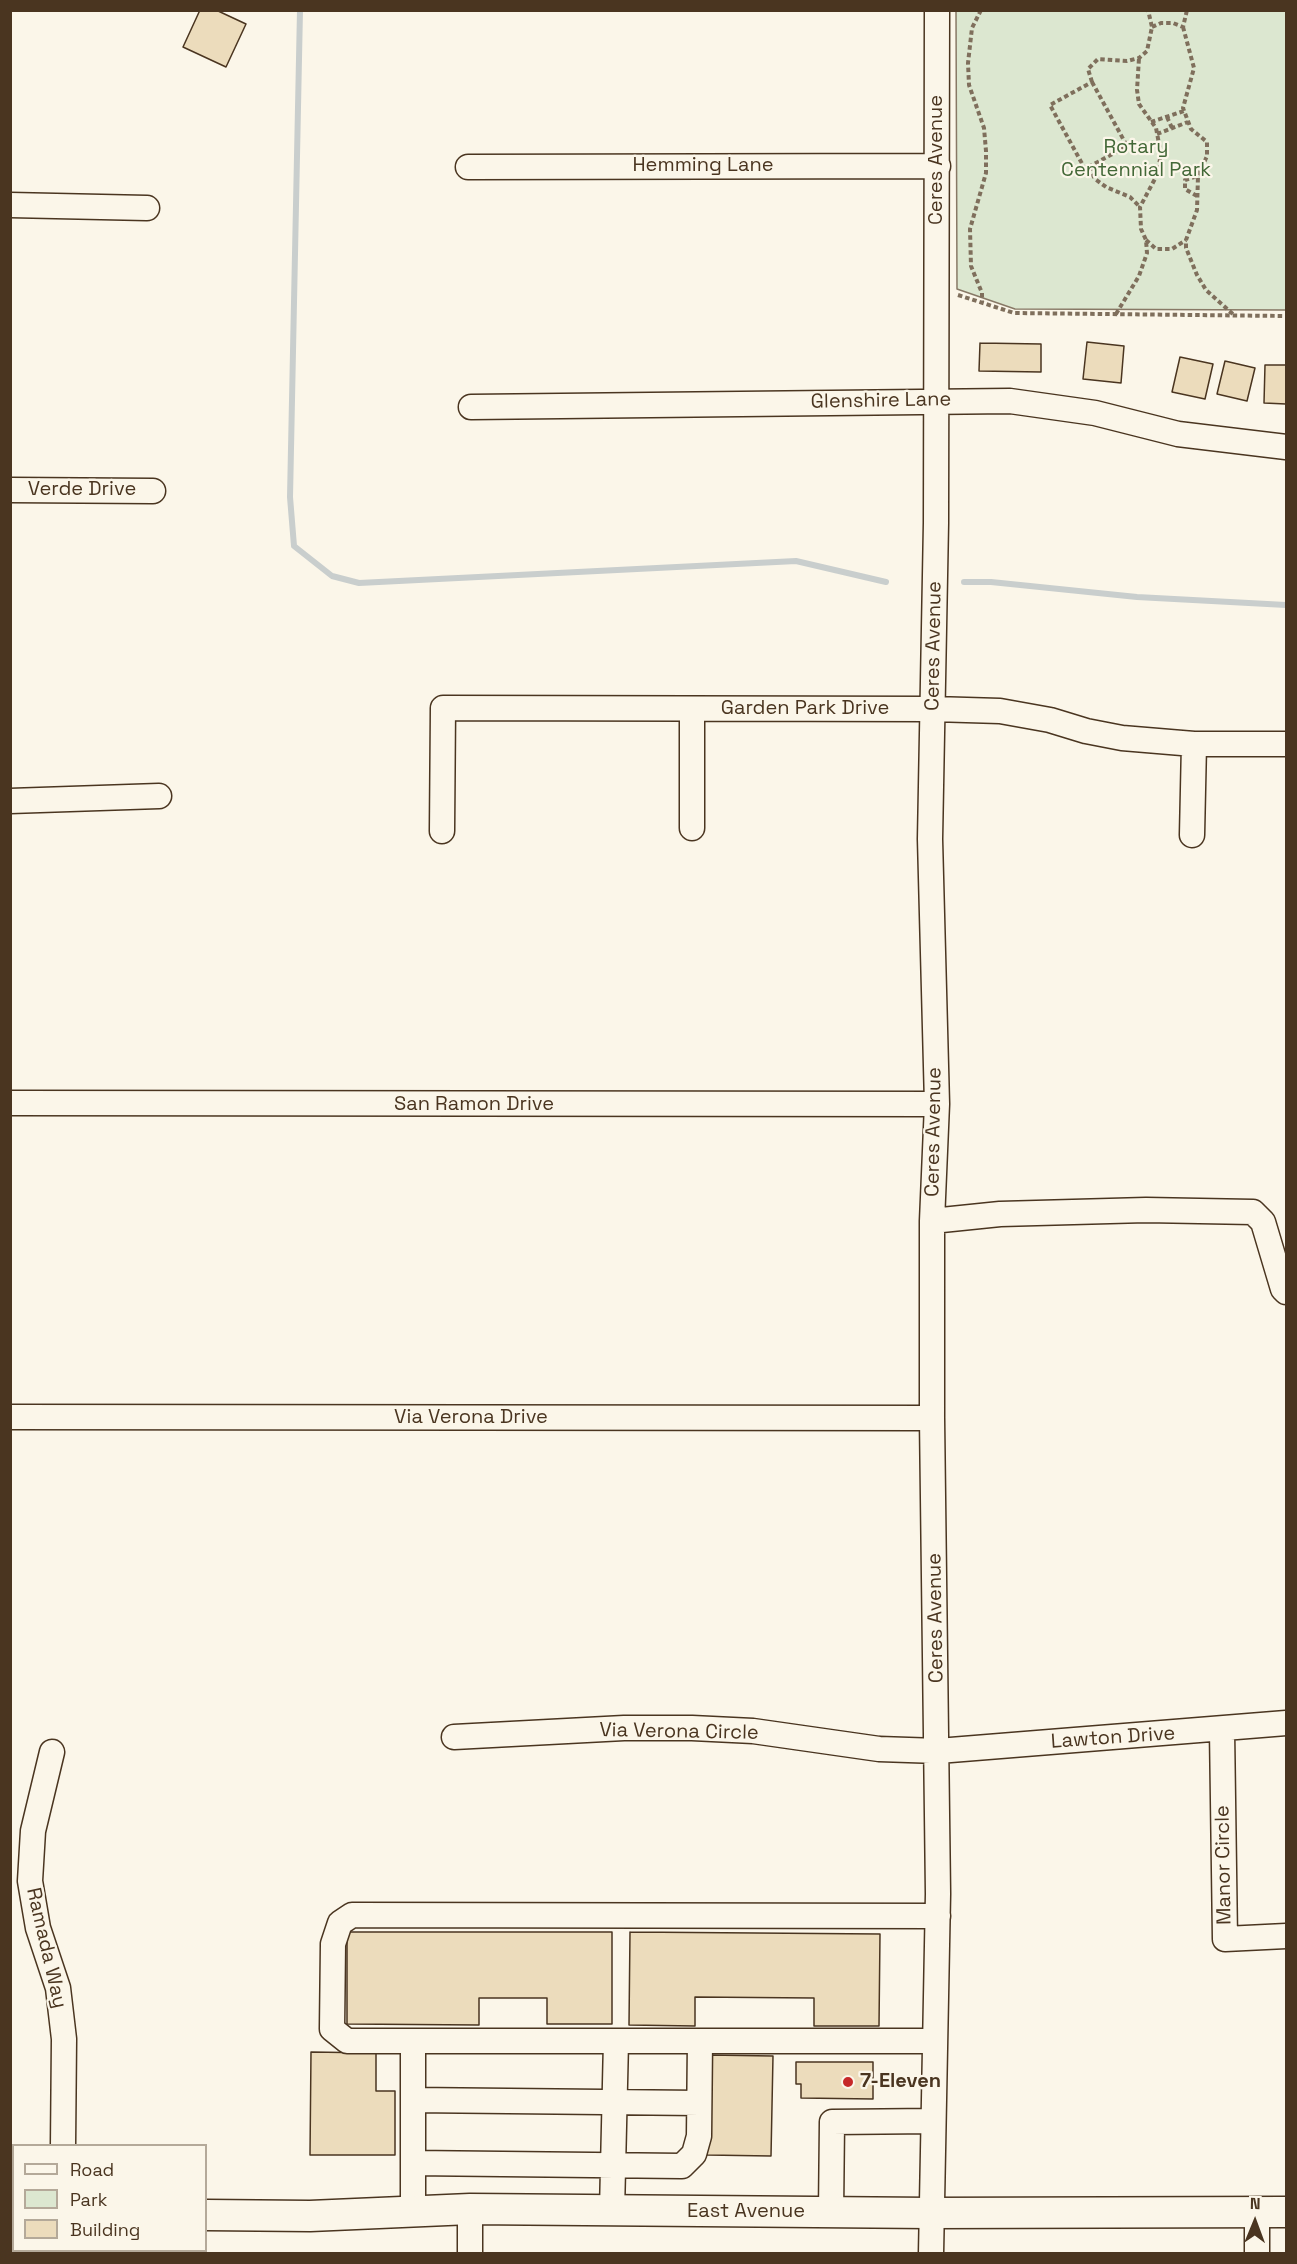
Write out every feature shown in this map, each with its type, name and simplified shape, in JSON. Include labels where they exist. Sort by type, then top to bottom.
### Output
[{"type":"main road","name":"East Avenue","points":[[207,2216],[470,2209],[931,2213],[1287,2212]]},
{"type":"street","name":"Ceres Avenue","points":[[931,2253],[938,1916],[932,1221],[938,1104],[930,839],[936,523],[937,10]]},
{"type":"street","name":"Hemming Lane","points":[[468,167],[938,166]]},
{"type":"street","points":[[10,205],[147,208]]},
{"type":"street","name":"Glenshire Lane","points":[[471,407],[936,400],[1010,401],[1054,405],[1178,434],[1287,447]]},
{"type":"street","name":"Verde Drive","points":[[10,490],[153,491]]},
{"type":"street","name":"Garden Park Drive","points":[[442,831],[443,708],[1000,711],[1050,720],[1086,731],[1122,738],[1194,744],[1287,744]]},
{"type":"street","points":[[692,709],[692,828]]},
{"type":"street","points":[[1192,835],[1194,744]]},
{"type":"street","points":[[10,801],[159,796]]},
{"type":"street","name":"San Ramon Drive","points":[[10,1103],[938,1104]]},
{"type":"street","points":[[932,1221],[1000,1215],[1146,1210],[1253,1212],[1263,1221],[1283,1289],[1287,1292]]},
{"type":"street","name":"Via Verona Drive","points":[[10,1417],[932,1418]]},
{"type":"street","name":"Lawton Drive","points":[[938,1751],[1287,1723]]},
{"type":"street","name":"Via Verona Circle","points":[[454,1737],[624,1728],[692,1728],[753,1731],[879,1749],[938,1751]]},
{"type":"street","name":"Manor Circle","points":[[1222,1730],[1225,1939],[1287,1936]]},
{"type":"street","name":"Ramada Way","points":[[52,1752],[33,1830],[30,1881],[38,1928],[58,1988],[64,2039],[63,2144]]},
{"type":"street","points":[[935,2041],[347,2041],[332,2029],[333,1944],[340,1923],[352,1915],[938,1916]]},
{"type":"street","points":[[413,2041],[413,2211]]},
{"type":"street","points":[[612,2211],[616,2041]]},
{"type":"street","points":[[413,2163],[682,2166],[694,2154],[699,2136],[700,2041]]},
{"type":"street","points":[[413,2100],[699,2103]]},
{"type":"street","points":[[831,2212],[832,2122],[933,2121]]},
{"type":"street","points":[[470,2209],[470,2253]]},
{"type":"street","points":[[1257,2212],[1257,2253]]},
{"type":"path","points":[[981,10],[972,28],[968,63],[969,85],[984,128],[986,151],[986,173],[970,229],[971,266],[982,293],[982,302]]},
{"type":"path","points":[[1092,82],[1050,105],[1085,169],[1127,146],[1092,82],[1088,69],[1098,59],[1127,61],[1139,58],[1147,51],[1152,27],[1148,10]]},
{"type":"path","points":[[1187,10],[1183,27],[1194,68],[1184,111],[1191,129],[1206,142],[1207,156],[1198,176],[1193,224],[1186,240],[1186,248],[1206,290],[1234,315]]},
{"type":"path","points":[[1152,27],[1161,23],[1173,23],[1183,27]]},
{"type":"path","points":[[1139,58],[1137,90],[1139,104],[1157,134],[1161,154],[1157,175],[1140,207],[1141,230],[1146,240],[1156,249],[1172,249],[1186,240]]},
{"type":"path","points":[[1151,122],[1184,111]]},
{"type":"path","points":[[1167,117],[1172,128]]},
{"type":"path","points":[[1157,134],[1188,122]]},
{"type":"path","points":[[1089,167],[1095,179],[1106,187],[1130,197],[1140,207]]},
{"type":"path","points":[[1197,196],[1185,189],[1185,180],[1198,176]]},
{"type":"path","points":[[1115,314],[1139,276],[1147,253],[1146,240]]},
{"type":"path","points":[[937,296],[964,295],[1014,314],[1287,316]]},
{"type":"green space","name":"Rotary Centennial Park","points":[[956,11],[1286,11],[1286,310],[1015,309],[957,289]]},
{"type":"building","points":[[200,10],[216,10],[246,24],[226,67],[183,47]]},
{"type":"building","points":[[1087,342],[1124,346],[1121,383],[1083,379]]},
{"type":"building","points":[[980,343],[1041,344],[1041,372],[979,371]]},
{"type":"building","points":[[1180,357],[1213,364],[1205,399],[1172,392]]},
{"type":"building","points":[[1225,361],[1255,368],[1247,401],[1217,394]]},
{"type":"building","points":[[1265,365],[1286,365],[1286,404],[1264,403]]},
{"type":"building","points":[[347,1932],[612,1932],[612,2024],[547,2024],[547,1998],[479,1998],[479,2025],[347,2024]]},
{"type":"building","points":[[630,1932],[880,1934],[879,2026],[814,2026],[814,1998],[695,1997],[695,2026],[629,2025]]},
{"type":"building","points":[[311,2052],[376,2053],[376,2091],[395,2091],[395,2155],[310,2155]]},
{"type":"building","points":[[708,2055],[773,2056],[771,2156],[707,2155]]},
{"type":"building","points":[[796,2062],[873,2062],[873,2099],[801,2098],[801,2084],[796,2084]]},
{"type":"waterway","points":[[300,10],[290,497],[294,546],[332,576],[359,583],[796,561],[886,582]]},
{"type":"waterway","points":[[964,582],[991,582],[1137,597],[1286,605]]},
{"type":"place","name":"7-Eleven","points":[[848,2082]]}]
